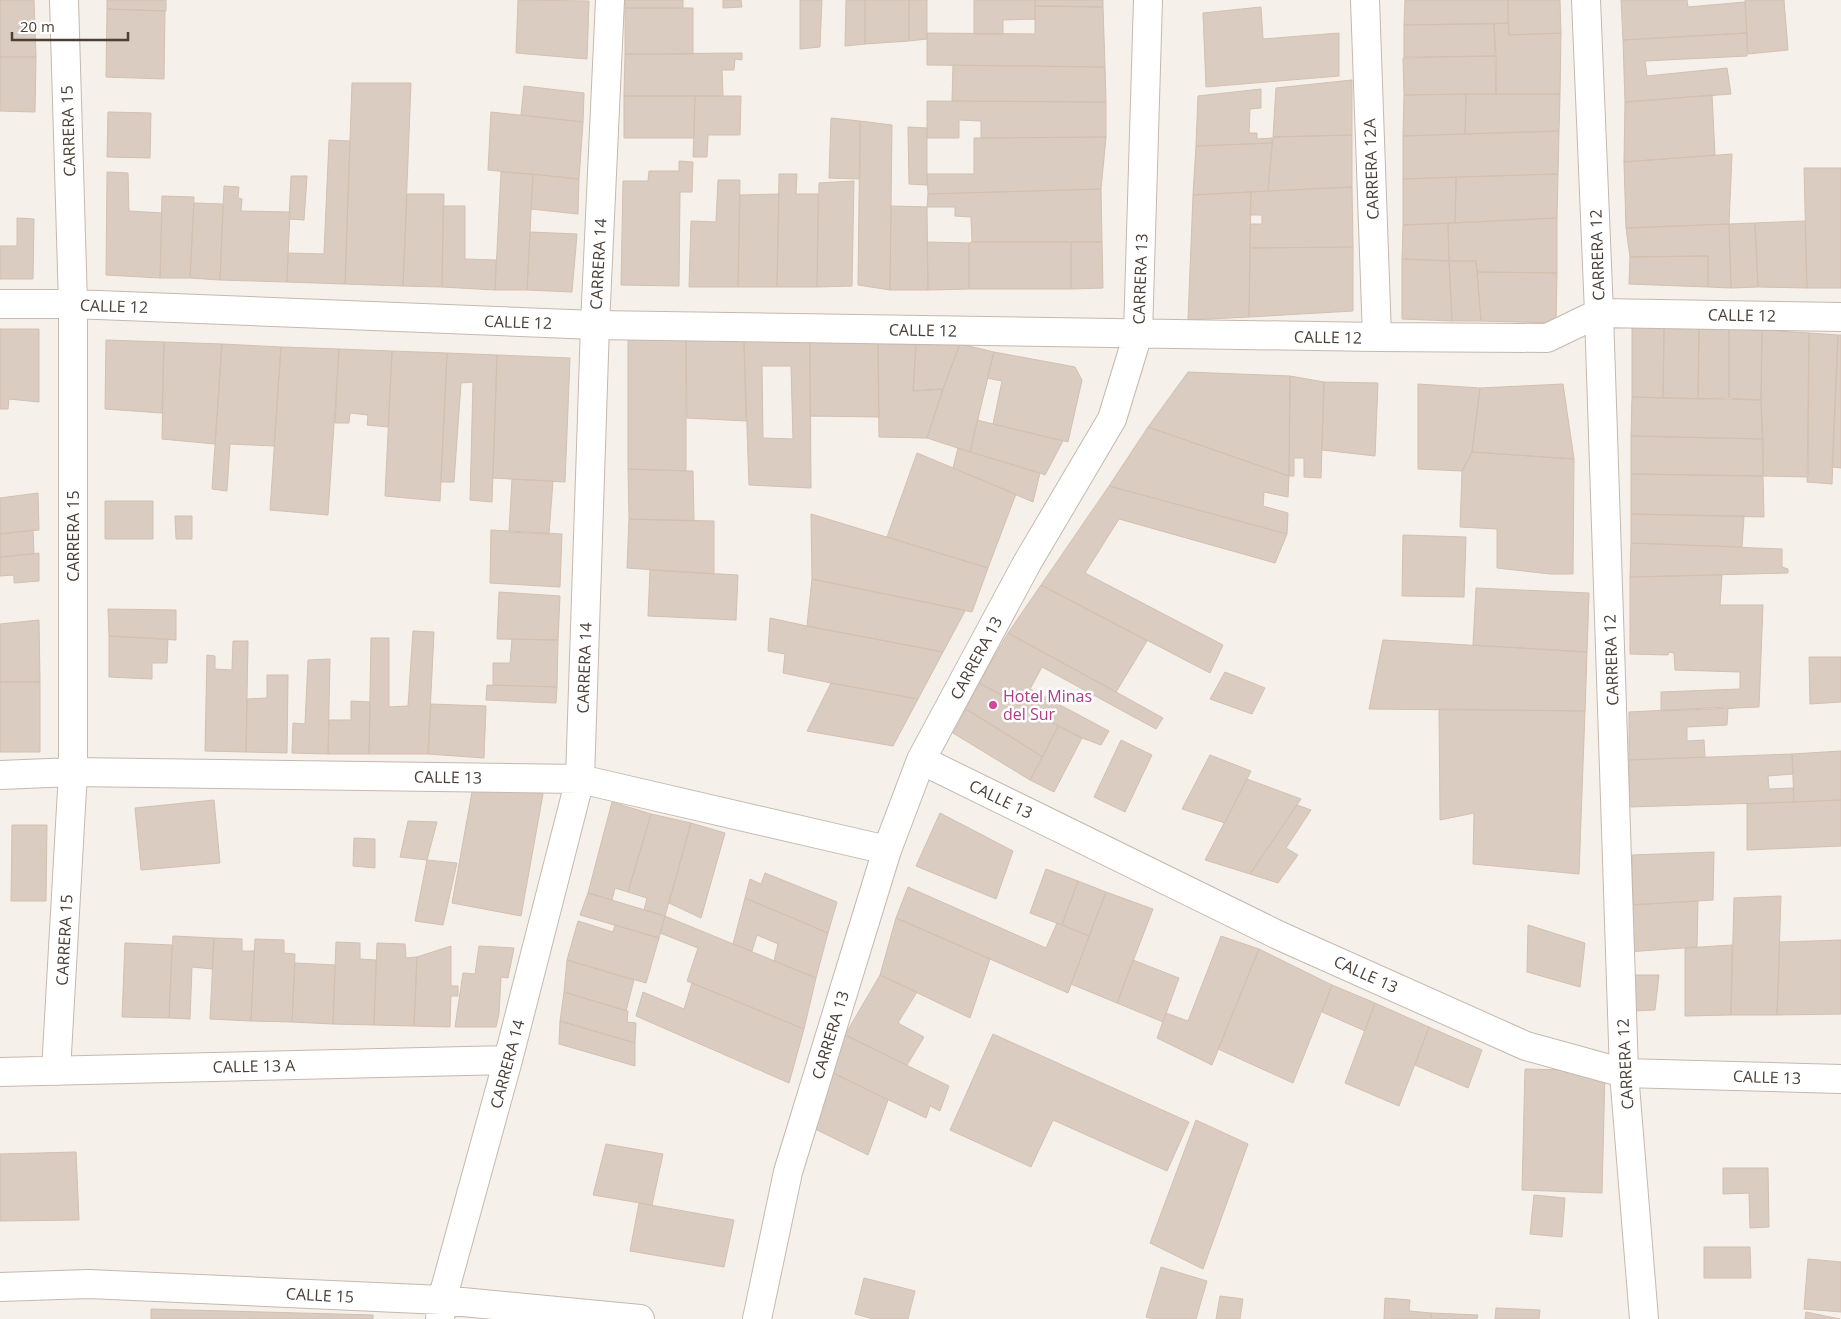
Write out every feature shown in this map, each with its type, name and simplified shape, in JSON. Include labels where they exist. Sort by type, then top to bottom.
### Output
[{"type":"street","name":"CARRERA 15","points":[[56,1071],[73,772],[73,304],[64,0]]},
{"type":"street","name":"CARRERA 14","points":[[441,1310],[508,1060],[580,779],[595,325],[610,0]]},
{"type":"street","name":"CARRERA 13","points":[[757,1319],[788,1172],[888,850],[921,760],[1026,563],[1112,420],[1138,334],[1148,0]]},
{"type":"street","name":"CARRERA 12A","points":[[1365,0],[1377,337]]},
{"type":"street","name":"CARRERA 12","points":[[1586,0],[1600,313],[1624,1073],[1644,1319]]},
{"type":"street","name":"CALLE 12","points":[[0,304],[73,304],[595,325],[1377,337],[1547,338],[1600,313],[1841,317]]},
{"type":"street","name":"CALLE 13","points":[[921,760],[1280,936],[1517,1042],[1624,1073],[1841,1079]]},
{"type":"street","name":"CALLE 13","points":[[0,775],[73,772],[580,779],[888,850]]},
{"type":"street","name":"CALLE 13 A","points":[[0,1072],[508,1060]]},
{"type":"street","name":"CALLE 15","points":[[0,1287],[89,1284],[441,1310],[640,1319]]},
{"type":"building","points":[[0,0],[34,0],[36,57],[0,57]]},
{"type":"building","points":[[107,0],[166,0],[166,11],[107,9]]},
{"type":"building","points":[[518,0],[589,1],[587,59],[516,53]]},
{"type":"building","points":[[625,0],[683,0],[683,8],[625,8]]},
{"type":"building","points":[[723,0],[741,0],[742,7],[723,8]]},
{"type":"building","points":[[800,0],[822,0],[820,47],[800,49]]},
{"type":"building","points":[[846,0],[865,0],[865,44],[845,46]]},
{"type":"building","points":[[865,0],[909,0],[909,41],[865,44]]},
{"type":"building","points":[[909,0],[927,0],[927,39],[909,41]]},
{"type":"building","points":[[974,0],[1035,0],[1035,19],[1003,20],[1003,34],[974,34]]},
{"type":"building","points":[[1035,0],[1103,0],[1103,7],[1035,6]]},
{"type":"building","points":[[1405,0],[1508,0],[1508,23],[1404,25]]},
{"type":"building","points":[[1508,0],[1560,0],[1561,33],[1509,35]]},
{"type":"building","points":[[1621,0],[1687,0],[1688,7],[1745,2],[1747,33],[1623,40]]},
{"type":"building","points":[[1745,0],[1784,0],[1788,50],[1748,54]]},
{"type":"building","points":[[1035,6],[1103,7],[1105,67],[927,65],[927,33],[1035,34]]},
{"type":"building","points":[[1261,7],[1263,39],[1339,33],[1339,76],[1206,87],[1203,13]]},
{"type":"building","points":[[625,8],[693,8],[693,54],[625,54]]},
{"type":"building","points":[[107,9],[165,11],[164,79],[106,77]]},
{"type":"building","points":[[1508,23],[1509,35],[1561,33],[1560,94],[1496,94],[1494,24]]},
{"type":"building","points":[[1494,24],[1496,56],[1404,57],[1404,25]]},
{"type":"building","points":[[1747,33],[1747,56],[1645,61],[1647,76],[1727,68],[1731,94],[1625,102],[1623,40]]},
{"type":"building","points":[[742,53],[742,60],[735,59],[734,70],[722,70],[723,96],[624,96],[625,54]]},
{"type":"building","points":[[1496,56],[1496,94],[1404,95],[1403,58]]},
{"type":"building","points":[[0,57],[36,57],[35,112],[0,111]]},
{"type":"building","points":[[953,65],[1105,67],[1106,102],[952,101]]},
{"type":"building","points":[[1352,80],[1352,135],[1273,137],[1276,88]]},
{"type":"building","points":[[352,83],[411,83],[403,286],[345,284]]},
{"type":"building","points":[[524,86],[584,93],[583,122],[521,115]]},
{"type":"building","points":[[1261,89],[1261,108],[1250,109],[1249,133],[1257,133],[1257,139],[1272,138],[1272,143],[1196,146],[1198,96]]},
{"type":"building","points":[[1466,94],[1465,134],[1403,136],[1404,95]]},
{"type":"building","points":[[1466,94],[1560,94],[1559,131],[1465,134]]},
{"type":"building","points":[[1712,95],[1715,155],[1624,162],[1625,102]]},
{"type":"building","points":[[624,96],[695,96],[694,138],[624,138]]},
{"type":"building","points":[[695,96],[741,96],[740,135],[708,135],[707,157],[693,157]]},
{"type":"building","points":[[927,101],[1106,102],[1106,137],[981,138],[981,121],[959,120],[959,138],[927,138]]},
{"type":"building","points":[[108,112],[151,113],[150,158],[107,157]]},
{"type":"building","points":[[491,112],[583,122],[579,179],[488,170]]},
{"type":"building","points":[[831,118],[860,121],[860,179],[829,178]]},
{"type":"building","points":[[860,121],[892,125],[890,290],[858,285]]},
{"type":"building","points":[[908,127],[927,128],[927,185],[909,184]]},
{"type":"building","points":[[1559,131],[1558,174],[1403,179],[1403,136]]},
{"type":"building","points":[[1352,135],[1352,187],[1268,191],[1273,137]]},
{"type":"building","points":[[1106,137],[1101,189],[928,194],[927,174],[974,174],[974,138]]},
{"type":"building","points":[[329,140],[350,141],[345,284],[287,282],[288,253],[324,254]]},
{"type":"building","points":[[1272,143],[1268,191],[1193,195],[1196,146]]},
{"type":"building","points":[[1732,154],[1729,224],[1626,228],[1624,162]]},
{"type":"building","points":[[679,161],[693,162],[692,192],[680,192],[679,286],[621,285],[623,181],[648,181],[649,171],[679,171]]},
{"type":"building","points":[[1804,168],[1841,168],[1841,288],[1807,288]]},
{"type":"building","points":[[107,172],[128,173],[129,211],[162,213],[160,278],[106,275]]},
{"type":"building","points":[[501,172],[533,174],[527,290],[495,290]]},
{"type":"building","points":[[533,174],[579,179],[578,214],[531,209]]},
{"type":"building","points":[[779,174],[797,174],[796,194],[818,194],[817,287],[777,287]]},
{"type":"building","points":[[1558,174],[1557,218],[1455,223],[1456,177]]},
{"type":"building","points":[[291,176],[307,176],[304,220],[289,219]]},
{"type":"building","points":[[1456,177],[1455,223],[1403,225],[1403,179]]},
{"type":"building","points":[[718,180],[740,180],[738,287],[689,287],[691,221],[716,222]]},
{"type":"building","points":[[854,181],[852,286],[817,287],[819,183]]},
{"type":"building","points":[[224,186],[239,187],[238,198],[242,199],[241,211],[290,212],[287,282],[220,280]]},
{"type":"building","points":[[1352,187],[1353,247],[1250,248],[1250,224],[1262,224],[1262,215],[1250,215],[1251,192]]},
{"type":"building","points":[[1101,189],[1102,242],[972,242],[971,217],[955,216],[955,207],[927,207],[928,194]]},
{"type":"building","points":[[1251,192],[1249,317],[1188,320],[1193,195]]},
{"type":"building","points":[[407,194],[444,194],[442,287],[403,286]]},
{"type":"building","points":[[779,194],[777,287],[738,287],[740,195]]},
{"type":"building","points":[[162,196],[194,197],[190,278],[160,278]]},
{"type":"building","points":[[194,203],[223,204],[220,280],[190,278]]},
{"type":"building","points":[[443,206],[465,206],[465,259],[496,260],[495,290],[442,287]]},
{"type":"building","points":[[891,206],[927,207],[928,290],[890,290]]},
{"type":"building","points":[[17,218],[34,219],[33,279],[0,279],[0,246],[17,246]]},
{"type":"building","points":[[1557,218],[1557,273],[1477,272],[1476,261],[1449,261],[1448,223]]},
{"type":"building","points":[[1805,221],[1807,288],[1758,287],[1755,223]]},
{"type":"building","points":[[1448,223],[1449,261],[1402,259],[1403,225]]},
{"type":"building","points":[[1755,223],[1758,287],[1731,288],[1729,224]]},
{"type":"building","points":[[1729,224],[1731,288],[1708,287],[1708,256],[1630,257],[1626,228]]},
{"type":"building","points":[[530,232],[577,234],[572,292],[527,290]]},
{"type":"building","points":[[927,242],[969,243],[969,289],[928,290]]},
{"type":"building","points":[[1071,242],[1071,289],[969,289],[969,243]]},
{"type":"building","points":[[1071,242],[1102,242],[1103,288],[1071,289]]},
{"type":"building","points":[[1353,247],[1353,311],[1249,317],[1250,248]]},
{"type":"building","points":[[1708,256],[1708,287],[1629,284],[1630,257]]},
{"type":"building","points":[[1402,259],[1449,261],[1452,321],[1402,319]]},
{"type":"building","points":[[1449,261],[1476,261],[1481,321],[1452,321]]},
{"type":"building","points":[[1477,272],[1557,273],[1556,323],[1481,321]]},
{"type":"building","points":[[1632,327],[1664,328],[1663,398],[1632,397]]},
{"type":"building","points":[[1664,328],[1699,328],[1698,399],[1663,398]]},
{"type":"building","points":[[1699,328],[1729,329],[1729,398],[1698,399]]},
{"type":"building","points":[[0,329],[39,329],[39,402],[9,399],[8,409],[0,409]]},
{"type":"building","points":[[1729,329],[1762,330],[1761,400],[1729,398]]},
{"type":"building","points":[[1762,330],[1809,333],[1808,477],[1763,476]]},
{"type":"building","points":[[1809,333],[1838,335],[1832,484],[1807,482]]},
{"type":"building","points":[[1838,335],[1841,335],[1841,468],[1832,467]]},
{"type":"building","points":[[628,336],[686,338],[686,471],[628,469]]},
{"type":"building","points":[[686,338],[744,341],[746,421],[687,418]]},
{"type":"building","points":[[106,340],[164,342],[162,413],[105,409]]},
{"type":"building","points":[[744,341],[810,342],[811,488],[749,485]],"holes":[[[762,366],[791,366],[793,439],[763,438]]]},
{"type":"building","points":[[164,342],[222,344],[215,444],[162,439]]},
{"type":"building","points":[[810,342],[878,343],[879,417],[810,416]]},
{"type":"building","points":[[878,343],[916,345],[913,391],[943,389],[927,438],[879,437]]},
{"type":"building","points":[[222,344],[281,347],[274,446],[230,444],[227,491],[212,489]]},
{"type":"building","points":[[960,344],[943,389],[913,391],[916,345]]},
{"type":"building","points":[[960,344],[994,352],[970,452],[927,438]]},
{"type":"building","points":[[281,347],[339,349],[328,515],[270,510]]},
{"type":"building","points":[[339,349],[392,351],[388,427],[367,425],[368,415],[350,413],[349,423],[335,423]]},
{"type":"building","points":[[392,351],[447,353],[440,501],[385,496]]},
{"type":"building","points":[[994,352],[1075,367],[1082,380],[1068,442],[993,424],[1002,381],[987,378]]},
{"type":"building","points":[[447,353],[497,355],[492,502],[470,500],[473,382],[461,383],[454,482],[441,482]]},
{"type":"building","points":[[497,355],[570,358],[565,482],[493,478]]},
{"type":"building","points":[[1188,372],[1290,376],[1289,476],[1148,427]]},
{"type":"building","points":[[1290,376],[1324,382],[1321,478],[1304,477],[1304,458],[1294,458],[1294,476],[1289,476]]},
{"type":"building","points":[[1324,382],[1378,383],[1375,456],[1322,450]]},
{"type":"building","points":[[1418,384],[1480,388],[1472,452],[1462,471],[1418,469]]},
{"type":"building","points":[[1563,384],[1574,459],[1472,452],[1480,388]]},
{"type":"building","points":[[1632,397],[1761,400],[1763,439],[1631,436]]},
{"type":"building","points":[[977,420],[1063,441],[1045,475],[970,452]]},
{"type":"building","points":[[1148,427],[1289,476],[1288,497],[1264,492],[1263,506],[1288,513],[1287,534],[1109,486]]},
{"type":"building","points":[[1631,436],[1763,439],[1763,476],[1631,474]]},
{"type":"building","points":[[958,448],[1040,473],[1033,502],[953,468]]},
{"type":"building","points":[[1472,452],[1574,459],[1573,574],[1550,574],[1497,568],[1497,529],[1460,527],[1462,471]]},
{"type":"building","points":[[917,453],[1016,494],[988,568],[887,537]]},
{"type":"building","points":[[628,469],[693,471],[694,521],[629,519]]},
{"type":"building","points":[[1631,474],[1763,476],[1764,517],[1631,514]]},
{"type":"building","points":[[512,479],[553,481],[549,534],[509,532]]},
{"type":"building","points":[[1109,486],[1287,534],[1275,563],[1119,519],[1085,573],[1223,645],[1210,673],[1041,585]]},
{"type":"building","points":[[38,493],[39,530],[0,534],[0,498]]},
{"type":"building","points":[[105,501],[153,501],[153,539],[105,539]]},
{"type":"building","points":[[811,514],[988,568],[972,612],[812,579]]},
{"type":"building","points":[[1631,514],[1744,516],[1742,547],[1631,543]]},
{"type":"building","points":[[175,516],[192,516],[192,539],[176,539]]},
{"type":"building","points":[[629,519],[714,521],[714,574],[627,568]]},
{"type":"building","points":[[33,530],[34,554],[0,557],[0,534]]},
{"type":"building","points":[[491,530],[562,534],[560,587],[490,583]]},
{"type":"building","points":[[1403,535],[1466,537],[1464,597],[1402,596]]},
{"type":"building","points":[[1631,543],[1782,549],[1782,567],[1788,569],[1788,573],[1630,577]]},
{"type":"building","points":[[39,553],[39,581],[14,583],[14,575],[0,576],[0,557]]},
{"type":"building","points":[[650,570],[738,575],[736,620],[648,616]]},
{"type":"building","points":[[1722,575],[1720,605],[1763,605],[1759,707],[1661,711],[1661,692],[1740,689],[1740,672],[1675,670],[1674,653],[1669,652],[1668,655],[1630,654],[1630,577]]},
{"type":"building","points":[[812,579],[965,611],[943,652],[807,626]]},
{"type":"building","points":[[1041,585],[1147,641],[1116,692],[1008,633]]},
{"type":"building","points":[[1476,588],[1589,593],[1587,652],[1473,645]]},
{"type":"building","points":[[499,592],[560,596],[558,640],[497,639]]},
{"type":"building","points":[[108,609],[176,610],[176,640],[109,636]]},
{"type":"building","points":[[770,618],[943,652],[918,699],[831,683],[783,673],[785,654],[768,651]]},
{"type":"building","points":[[39,620],[40,682],[0,682],[0,624]]},
{"type":"building","points":[[413,631],[434,632],[428,754],[369,754],[371,638],[389,638],[389,707],[408,706]]},
{"type":"building","points":[[1008,633],[1163,718],[1156,729],[1042,667],[1030,689],[1109,731],[1101,745],[1082,738],[979,683]]},
{"type":"building","points":[[109,636],[168,639],[167,663],[152,663],[152,679],[109,677]]},
{"type":"building","points":[[512,639],[558,640],[557,687],[493,685],[493,663],[510,663]]},
{"type":"building","points":[[1383,640],[1587,652],[1585,711],[1369,709]]},
{"type":"building","points":[[233,641],[248,641],[246,752],[205,751],[207,655],[215,656],[215,669],[232,670]]},
{"type":"building","points":[[1809,657],[1841,657],[1841,702],[1810,704]]},
{"type":"building","points":[[330,659],[328,754],[292,753],[293,723],[305,724],[308,660]]},
{"type":"building","points":[[1225,672],[1265,688],[1252,714],[1210,699]]},
{"type":"building","points":[[267,675],[288,675],[287,753],[246,752],[247,699],[267,698]]},
{"type":"building","points":[[0,682],[40,682],[40,752],[0,752]]},
{"type":"building","points":[[831,683],[918,699],[893,746],[807,731]]},
{"type":"building","points":[[979,683],[1058,726],[1043,757],[966,709]]},
{"type":"building","points":[[487,685],[557,687],[556,703],[486,700]]},
{"type":"building","points":[[351,701],[370,702],[369,754],[328,754],[329,720],[351,720]]},
{"type":"building","points":[[431,704],[486,706],[484,758],[428,754]]},
{"type":"building","points":[[1728,707],[1727,725],[1687,727],[1687,741],[1704,740],[1705,757],[1629,760],[1629,712]]},
{"type":"building","points":[[966,709],[1043,757],[1030,780],[953,733]]},
{"type":"building","points":[[1439,709],[1585,711],[1579,874],[1473,864],[1474,813],[1440,820]]},
{"type":"building","points":[[1058,726],[1082,738],[1054,792],[1030,780]]},
{"type":"building","points":[[1121,740],[1152,755],[1125,812],[1094,797]]},
{"type":"building","points":[[1841,751],[1841,800],[1794,802],[1792,754]]},
{"type":"building","points":[[1792,754],[1793,774],[1768,776],[1769,789],[1793,788],[1794,802],[1629,807],[1629,760]]},
{"type":"building","points":[[1210,755],[1251,771],[1225,823],[1182,809]]},
{"type":"building","points":[[1247,779],[1301,799],[1250,874],[1205,860]]},
{"type":"building","points":[[474,781],[543,794],[521,916],[452,903]]},
{"type":"building","points":[[214,800],[220,863],[141,870],[135,808]]},
{"type":"building","points":[[1841,800],[1841,846],[1747,850],[1747,804]]},
{"type":"building","points":[[612,802],[651,814],[628,892],[615,888],[612,900],[588,893]]},
{"type":"building","points":[[1297,805],[1311,810],[1286,848],[1298,855],[1278,883],[1250,874]]},
{"type":"building","points":[[940,813],[1013,851],[996,899],[916,866]]},
{"type":"building","points":[[651,814],[691,823],[665,916],[644,910],[647,898],[628,892]]},
{"type":"building","points":[[408,821],[437,822],[427,860],[400,857]]},
{"type":"building","points":[[691,823],[725,833],[701,918],[669,903]]},
{"type":"building","points":[[12,825],[47,825],[46,901],[11,901]]},
{"type":"building","points":[[354,838],[375,839],[375,868],[353,866]]},
{"type":"building","points":[[1714,852],[1713,900],[1633,905],[1632,855]]},
{"type":"building","points":[[427,860],[457,863],[443,925],[415,921]]},
{"type":"building","points":[[1046,869],[1078,881],[1062,925],[1030,913]]},
{"type":"building","points":[[765,873],[837,902],[828,933],[745,898],[750,879],[761,884]]},
{"type":"building","points":[[1078,881],[1106,892],[1089,936],[1062,925]]},
{"type":"building","points":[[908,887],[1046,948],[1057,923],[1089,936],[1068,993],[896,918]]},
{"type":"building","points":[[1106,892],[1153,909],[1117,1003],[1071,984]]},
{"type":"building","points":[[588,893],[665,916],[659,938],[580,915]]},
{"type":"building","points":[[1781,896],[1777,1015],[1731,1015],[1734,898]]},
{"type":"building","points":[[745,898],[828,933],[816,978],[774,961],[778,944],[757,935],[752,951],[733,944]]},
{"type":"building","points":[[1698,901],[1697,947],[1627,952],[1627,905]]},
{"type":"building","points":[[665,916],[816,978],[804,1029],[687,981],[698,948],[660,933]]},
{"type":"building","points":[[896,918],[990,959],[970,1018],[880,975]]},
{"type":"building","points":[[578,921],[613,932],[615,925],[659,938],[646,983],[567,960]]},
{"type":"building","points":[[1528,925],[1585,943],[1580,987],[1527,972]]},
{"type":"building","points":[[173,936],[214,938],[212,969],[192,967],[190,1019],[169,1018]]},
{"type":"building","points":[[1221,936],[1259,949],[1212,1065],[1157,1038],[1166,1013],[1188,1021]]},
{"type":"building","points":[[214,938],[242,939],[242,951],[254,951],[251,1021],[210,1019]]},
{"type":"building","points":[[255,939],[284,940],[284,953],[295,954],[292,1022],[251,1021]]},
{"type":"building","points":[[1841,940],[1841,1014],[1777,1015],[1780,942]]},
{"type":"building","points":[[336,942],[360,943],[360,959],[376,960],[374,1025],[333,1024]]},
{"type":"building","points":[[125,943],[172,945],[169,1018],[122,1017]]},
{"type":"building","points":[[377,943],[405,944],[406,958],[417,957],[414,1026],[374,1025]]},
{"type":"building","points":[[1732,945],[1731,1015],[1685,1016],[1685,948]]},
{"type":"building","points":[[451,946],[451,986],[458,986],[458,996],[451,996],[450,1027],[414,1026],[417,957]]},
{"type":"building","points":[[479,946],[514,948],[508,978],[501,977],[499,1014],[496,1027],[455,1027],[463,973],[475,974]]},
{"type":"building","points":[[1259,949],[1332,985],[1293,1083],[1218,1049]]},
{"type":"building","points":[[567,960],[634,980],[626,1011],[564,992]]},
{"type":"building","points":[[1133,960],[1179,978],[1163,1022],[1117,1003]]},
{"type":"building","points":[[295,963],[335,965],[333,1024],[292,1022]]},
{"type":"building","points":[[880,975],[917,992],[898,1023],[924,1037],[907,1065],[845,1035]]},
{"type":"building","points":[[1635,975],[1659,975],[1655,1010],[1633,1011]]},
{"type":"building","points":[[692,983],[804,1029],[789,1083],[636,1016],[643,992],[684,1009]]},
{"type":"building","points":[[1332,985],[1375,1003],[1365,1031],[1322,1012]]},
{"type":"building","points":[[564,992],[628,1011],[627,1022],[636,1023],[635,1043],[560,1021]]},
{"type":"building","points":[[1375,1003],[1429,1027],[1399,1106],[1345,1083]]},
{"type":"building","points":[[560,1021],[635,1043],[635,1066],[559,1044]]},
{"type":"building","points":[[1429,1027],[1482,1050],[1468,1088],[1415,1065]]},
{"type":"building","points":[[993,1034],[1189,1122],[1167,1171],[1053,1120],[1031,1167],[950,1130]]},
{"type":"building","points":[[845,1035],[949,1086],[940,1111],[930,1106],[926,1118],[831,1072]]},
{"type":"building","points":[[1525,1069],[1605,1071],[1602,1193],[1522,1190]]},
{"type":"building","points":[[831,1072],[888,1100],[868,1155],[811,1127]]},
{"type":"building","points":[[1196,1120],[1248,1144],[1203,1269],[1150,1243]]},
{"type":"building","points":[[606,1144],[663,1154],[652,1205],[593,1195]]},
{"type":"building","points":[[76,1152],[79,1220],[0,1221],[0,1154]]},
{"type":"building","points":[[1723,1168],[1768,1168],[1769,1227],[1750,1228],[1749,1193],[1723,1194]]},
{"type":"building","points":[[1534,1195],[1565,1198],[1562,1237],[1530,1234]]},
{"type":"building","points":[[639,1203],[734,1220],[724,1267],[630,1251]]},
{"type":"building","points":[[1704,1247],[1750,1247],[1751,1278],[1704,1278]]},
{"type":"building","points":[[1808,1259],[1841,1262],[1841,1312],[1804,1309]]},
{"type":"building","points":[[1161,1267],[1207,1281],[1196,1319],[1153,1319],[1146,1317]]},
{"type":"building","points":[[864,1278],[915,1291],[908,1319],[873,1319],[855,1314]]},
{"type":"building","points":[[1220,1296],[1243,1299],[1240,1319],[1216,1319]]},
{"type":"building","points":[[1385,1298],[1410,1300],[1409,1311],[1431,1313],[1431,1319],[1384,1319]]},
{"type":"building","points":[[1496,1308],[1540,1310],[1539,1319],[1495,1319]]},
{"type":"building","points":[[151,1309],[373,1315],[373,1319],[151,1319]]},
{"type":"building","points":[[1806,1312],[1840,1319],[1805,1319]]},
{"type":"building","points":[[1431,1313],[1478,1315],[1477,1319],[1431,1319]]},
{"type":"place","name":"Hotel Minas del Sur","points":[[993,705]]}]
